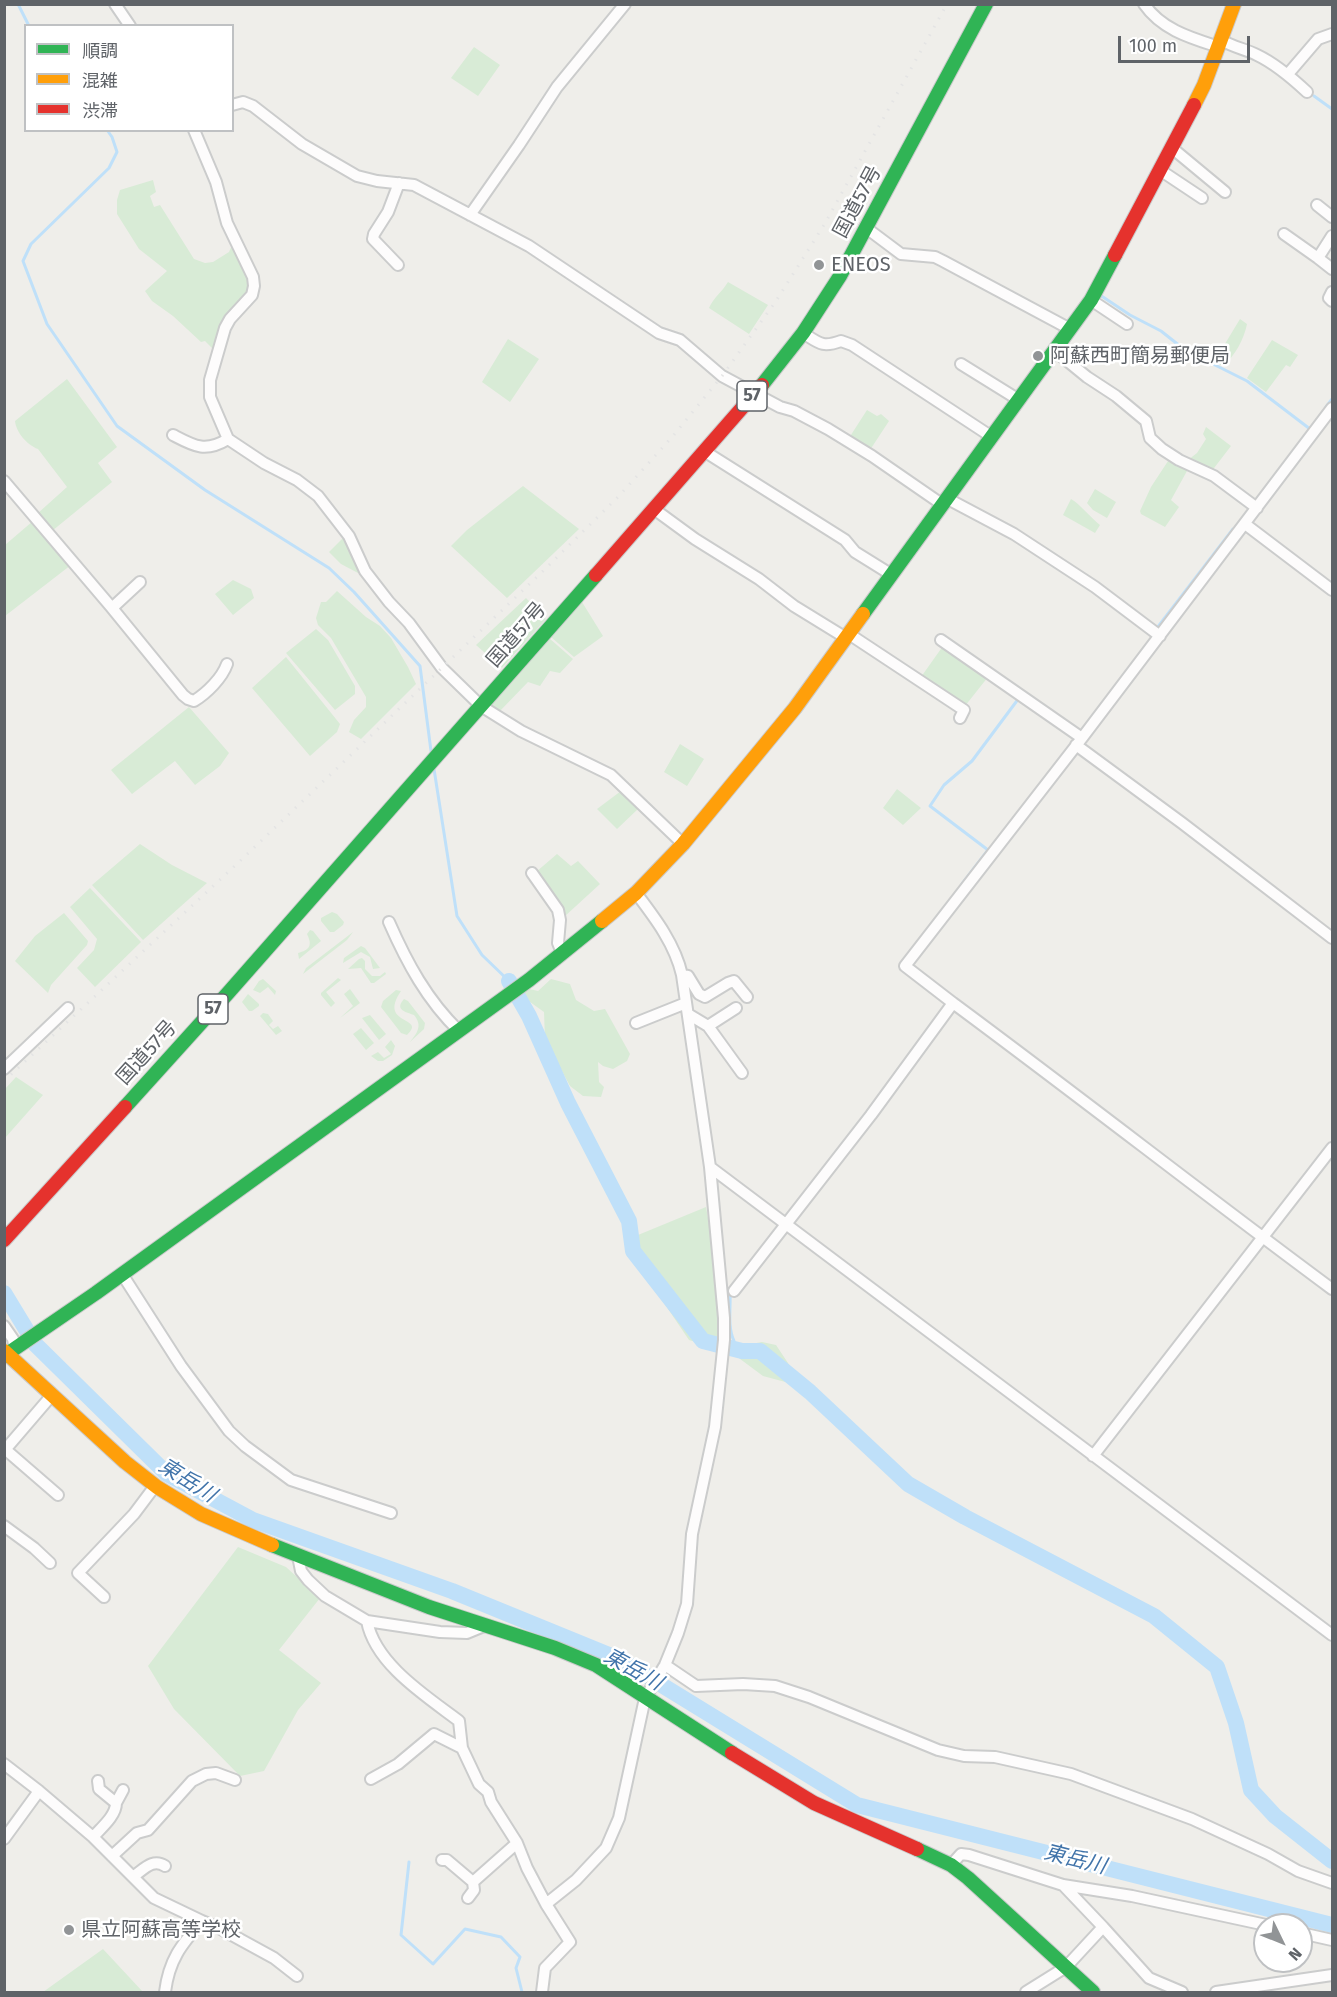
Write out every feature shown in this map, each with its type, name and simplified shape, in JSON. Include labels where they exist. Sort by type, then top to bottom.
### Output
[{"type":"main road","name":"国道57号","points":[[4,1240],[228,993],[481,706],[755,393],[803,333],[840,276],[986,4]]},
{"type":"main road","points":[[1093,1992],[951,1865],[814,1803],[775,1781],[596,1665],[555,1648],[484,1626],[298,1556],[201,1514],[155,1486],[125,1462],[52,1395],[10,1351],[122,1274],[529,980],[636,893],[683,844],[795,708],[1091,300],[1204,85],[1234,4]]},
{"type":"street","points":[[115,4],[129,24]]},
{"type":"street","points":[[470,215],[557,87],[625,4]]},
{"type":"street","points":[[1144,4],[1161,21],[1178,33],[1256,55],[1288,74],[1307,92]]},
{"type":"street","points":[[1288,74],[1318,39],[1332,34]]},
{"type":"street","points":[[234,104],[243,102],[254,106],[302,144],[357,176],[377,182],[414,185],[529,246],[659,333],[680,340],[722,376],[828,429],[946,502],[1014,534],[1095,587],[1160,636]]},
{"type":"street","points":[[196,132],[216,182],[227,223],[253,277],[254,286],[252,294],[225,328],[210,380],[210,398],[228,439],[264,463],[297,480],[318,496],[349,536],[365,571],[389,602],[409,623],[442,668],[481,706],[521,731],[611,775],[683,844]]},
{"type":"street","points":[[1172,148],[1225,192]]},
{"type":"street","points":[[1160,170],[1202,198]]},
{"type":"street","points":[[398,265],[373,239],[388,212],[399,183]]},
{"type":"street","points":[[1317,205],[1332,217]]},
{"type":"street","points":[[866,227],[901,254],[935,257],[1070,329]]},
{"type":"street","points":[[1284,234],[1332,268]]},
{"type":"street","points":[[1318,258],[1332,236]]},
{"type":"street","points":[[1332,292],[1329,298],[1332,301]]},
{"type":"street","points":[[1091,300],[1127,324]]},
{"type":"street","points":[[803,333],[821,345],[829,346],[841,341],[852,345],[992,437]]},
{"type":"street","points":[[1054,350],[1146,421],[1150,438],[1162,449],[1179,460],[1214,476],[1257,508]]},
{"type":"street","points":[[961,364],[1019,400]]},
{"type":"street","points":[[1332,408],[1160,636],[905,966],[1088,1102],[1332,1289]]},
{"type":"street","points":[[173,435],[194,446],[218,445],[228,439]]},
{"type":"street","points":[[704,451],[845,540],[855,552],[892,575]]},
{"type":"street","points":[[4,481],[188,699],[199,698],[224,674],[227,664]]},
{"type":"street","points":[[654,509],[695,539],[759,579],[794,606],[848,636],[964,710],[960,718]]},
{"type":"street","points":[[1245,524],[1332,590]]},
{"type":"street","points":[[112,608],[140,582]]},
{"type":"street","points":[[941,640],[1079,741],[1332,938]]},
{"type":"street","points":[[532,873],[558,910],[560,920],[558,943],[562,953]]},
{"type":"street","points":[[546,1904],[576,1880],[606,1848],[619,1818],[645,1698],[665,1665],[678,1633],[687,1604],[696,1507],[713,1443],[724,1340],[710,1167],[682,975],[671,945],[636,893]]},
{"type":"street","points":[[389,922],[402,953],[421,986],[443,1016],[459,1031]]},
{"type":"street","points":[[682,975],[688,976],[699,994],[705,997],[734,981],[747,997]]},
{"type":"street","points":[[734,1291],[871,1115],[953,1003]]},
{"type":"street","points":[[4,1069],[68,1008]]},
{"type":"street","points":[[708,1026],[735,1008]]},
{"type":"street","points":[[636,1023],[687,1009]]},
{"type":"street","points":[[687,1009],[708,1026],[742,1073]]},
{"type":"street","points":[[1093,1456],[1332,1148]]},
{"type":"street","points":[[710,1167],[1093,1456],[1161,1504],[1332,1635]]},
{"type":"street","points":[[122,1274],[181,1366],[229,1431],[245,1446],[291,1480],[391,1513]]},
{"type":"street","points":[[4,1326],[13,1339],[10,1351]]},
{"type":"street","points":[[52,1395],[5,1450],[58,1495]]},
{"type":"street","points":[[104,1597],[78,1573],[134,1514],[155,1486]]},
{"type":"street","points":[[4,1526],[51,1563]]},
{"type":"street","points":[[298,1556],[301,1571],[308,1580],[325,1596],[367,1621],[440,1632],[467,1633],[484,1626]]},
{"type":"street","points":[[367,1621],[375,1645],[412,1686],[459,1721],[462,1748],[479,1784],[488,1792],[491,1802],[517,1843],[546,1904],[570,1942],[545,1968],[542,1992]]},
{"type":"street","points":[[665,1665],[696,1686],[743,1684],[775,1686],[829,1705],[938,1750],[964,1756],[995,1757],[1071,1774],[1192,1819],[1298,1870],[1332,1883]]},
{"type":"street","points":[[371,1779],[398,1764],[434,1734],[462,1748]]},
{"type":"street","points":[[4,1764],[93,1837],[154,1898],[221,1929],[274,1958],[297,1976]]},
{"type":"street","points":[[112,1856],[137,1833],[148,1830],[192,1781],[206,1774],[216,1773],[236,1780]]},
{"type":"street","points":[[98,1781],[99,1788],[116,1803]]},
{"type":"street","points":[[93,1837],[115,1812],[116,1803],[123,1790]]},
{"type":"street","points":[[4,1839],[39,1791]]},
{"type":"street","points":[[472,1882],[517,1843]]},
{"type":"street","points":[[951,1865],[961,1854],[969,1855],[1063,1885],[1132,1896],[1253,1922]]},
{"type":"street","points":[[442,1860],[447,1860],[472,1882],[474,1890],[468,1898]]},
{"type":"street","points":[[134,1876],[153,1862],[165,1866]]},
{"type":"street","points":[[1063,1885],[1149,1978],[1182,1992]]},
{"type":"street","points":[[165,1992],[171,1963],[178,1950],[202,1922]]},
{"type":"street","points":[[1026,1992],[1066,1968],[1103,1927]]},
{"type":"street","points":[[1313,1936],[1332,1940]]},
{"type":"street","points":[[1216,1992],[1332,1975]]},
{"type":"green space","points":[[474,47],[500,65],[478,96],[451,78]]},
{"type":"green space","points":[[153,180],[156,192],[150,196],[154,207],[160,205],[194,259],[205,263],[213,262],[229,252],[233,243],[246,272],[248,290],[214,350],[152,301],[145,291],[167,271],[139,249],[117,214],[120,190]]},
{"type":"green space","points":[[728,282],[768,305],[749,334],[709,308]]},
{"type":"green space","points":[[1240,319],[1247,324],[1238,347],[1223,366],[1214,362]]},
{"type":"green space","points":[[508,339],[539,359],[510,402],[482,382]]},
{"type":"green space","points":[[1272,340],[1298,355],[1290,367],[1286,365],[1266,392],[1247,378]]},
{"type":"green space","points":[[67,379],[117,447],[98,463],[112,482],[52,531],[37,514],[67,487],[38,449],[23,438],[15,421]]},
{"type":"green space","points":[[867,410],[877,416],[881,414],[889,421],[870,450],[849,438]]},
{"type":"green space","points":[[1206,427],[1231,446],[1211,472],[1188,460],[1197,453],[1206,439],[1203,434]]},
{"type":"green space","points":[[1170,458],[1184,466],[1187,471],[1171,500],[1179,507],[1165,527],[1141,514],[1140,511],[1151,487]]},
{"type":"green space","points":[[523,486],[579,529],[507,598],[451,546],[467,530]]},
{"type":"green space","points":[[1095,489],[1116,502],[1107,518],[1093,510],[1087,503]]},
{"type":"green space","points":[[1071,499],[1100,525],[1095,533],[1063,515]]},
{"type":"green space","points":[[33,521],[71,565],[5,616],[5,545]]},
{"type":"green space","points":[[344,537],[363,571],[358,573],[341,564],[329,552]]},
{"type":"green space","points":[[233,580],[251,589],[254,598],[233,615],[215,594]]},
{"type":"green space","points":[[337,591],[366,617],[380,626],[391,638],[416,684],[361,739],[349,732],[354,720],[366,707],[366,697],[331,638],[318,625],[316,618],[321,602],[326,602]]},
{"type":"green space","points":[[526,598],[546,619],[502,668],[476,645]]},
{"type":"green space","points":[[582,602],[603,636],[574,657],[551,637]]},
{"type":"green space","points":[[316,629],[328,640],[355,686],[355,694],[335,710],[286,653]]},
{"type":"green space","points":[[549,638],[573,659],[560,673],[550,671],[540,686],[528,682],[499,712],[490,705]]},
{"type":"green space","points":[[943,646],[988,677],[965,706],[921,677]]},
{"type":"green space","points":[[286,657],[340,724],[337,732],[310,756],[252,688]]},
{"type":"green space","points":[[189,707],[229,753],[220,766],[195,785],[175,761],[132,794],[111,770]]},
{"type":"green space","points":[[680,744],[704,759],[687,786],[664,772]]},
{"type":"green space","points":[[897,789],[921,808],[903,825],[883,808]]},
{"type":"green space","points":[[621,791],[638,809],[617,829],[597,809]]},
{"type":"green space","points":[[140,844],[172,865],[207,883],[143,940],[92,885]]},
{"type":"green space","points":[[557,854],[571,866],[578,861],[600,884],[564,917],[558,901],[536,872]]},
{"type":"green space","points":[[90,888],[141,942],[95,987],[77,968],[94,950],[97,939],[70,907]]},
{"type":"green space","points":[[332,912],[344,922],[334,932],[330,932],[321,918]]},
{"type":"green space","points":[[64,913],[88,941],[87,945],[51,985],[48,993],[15,961],[35,936]]},
{"type":"green space","points":[[310,930],[321,941],[299,959],[298,953],[309,947],[307,934]]},
{"type":"green space","points":[[353,932],[347,940],[303,974],[306,968]]},
{"type":"green space","points":[[361,946],[380,968],[373,969],[370,957],[361,952],[343,963],[344,958]]},
{"type":"green space","points":[[362,958],[365,961],[365,969],[372,976],[380,976],[385,972],[386,974],[371,983],[361,968],[348,969]]},
{"type":"green space","points":[[338,978],[341,980],[326,992],[335,1003],[331,1007],[321,993]]},
{"type":"green space","points":[[263,979],[276,991],[275,995],[268,987],[260,993],[253,990]]},
{"type":"green space","points":[[551,979],[570,984],[576,1000],[594,1011],[605,1009],[630,1054],[627,1061],[613,1069],[598,1062],[599,1082],[604,1087],[601,1097],[583,1096],[570,1086],[545,1040],[544,1012],[530,1002],[522,991],[525,988],[538,991]]},
{"type":"green space","points":[[350,989],[360,1003],[340,1018],[353,1006],[344,994]]},
{"type":"green space","points":[[396,990],[401,991],[395,1002],[395,1010],[412,1025],[407,1035],[401,1033],[381,1007],[383,1001]]},
{"type":"green space","points":[[248,994],[259,1004],[252,1011],[249,1011],[242,1002]]},
{"type":"green space","points":[[404,999],[425,1023],[424,1029],[410,1042],[419,1026],[414,1015],[401,1008]]},
{"type":"green space","points":[[263,1013],[268,1014],[273,1021],[269,1025],[273,1029],[278,1026],[282,1031],[276,1035],[260,1016]]},
{"type":"green space","points":[[370,1015],[386,1034],[379,1040],[362,1018]]},
{"type":"green space","points":[[361,1028],[374,1043],[366,1050],[353,1034]]},
{"type":"green space","points":[[391,1040],[395,1046],[392,1055],[383,1061],[378,1061],[371,1056],[378,1052],[384,1058],[391,1054],[385,1047]]},
{"type":"green space","points":[[16,1077],[43,1095],[5,1138],[5,1089]]},
{"type":"green space","points":[[706,1207],[726,1317],[714,1343],[735,1347],[762,1342],[776,1345],[804,1387],[763,1376],[732,1353],[689,1340],[637,1263],[638,1235]]},
{"type":"green space","points":[[238,1547],[286,1567],[320,1598],[279,1650],[321,1683],[298,1710],[264,1771],[240,1776],[174,1709],[148,1666]]},
{"type":"green space","points":[[103,1949],[143,1992],[43,1992]]},
{"type":"waterway","points":[[18,4],[28,24]]},
{"type":"waterway","points":[[1314,96],[1332,109]]},
{"type":"waterway","points":[[108,132],[117,152],[109,168],[31,244],[23,261],[47,324],[117,426],[205,490],[329,568],[354,592],[420,666],[431,751]]},
{"type":"waterway","points":[[1100,295],[1130,315],[1161,331],[1185,350],[1247,381],[1310,429]]},
{"type":"waterway","points":[[1326,407],[1332,399]]},
{"type":"waterway","points":[[1157,628],[1233,529]]},
{"type":"waterway","points":[[962,884],[988,850],[930,806],[944,785],[972,761],[1019,698]]},
{"type":"waterway","points":[[434,769],[457,916],[482,955],[509,981]]},
{"type":"waterway","points":[[509,981],[529,1016],[568,1103],[629,1221],[633,1251],[703,1341],[742,1351],[760,1351],[810,1392],[908,1484],[965,1517],[1154,1616],[1217,1667],[1236,1723],[1251,1790],[1275,1816],[1332,1861]]},
{"type":"waterway","points":[[730,1291],[730,1323],[734,1341]]},
{"type":"waterway","name":"東岳川","points":[[4,1293],[35,1344],[167,1474],[253,1520],[452,1591],[621,1660],[857,1805],[1332,1925]]},
{"type":"waterway","points":[[409,1862],[401,1935],[433,1964],[465,1929],[501,1937],[520,1957],[516,1968],[522,1992]]},
{"type":"railway","points":[[4,1081],[239,862],[542,572],[618,497],[673,436],[722,376],[776,301],[824,225],[947,4]]},
{"type":"traffic: fast","points":[[762,385],[803,333],[840,276],[986,4]]},
{"type":"traffic: fast","points":[[863,614],[1091,300],[1115,255]]},
{"type":"traffic: fast","points":[[125,1107],[596,575]]},
{"type":"traffic: fast","points":[[4,1356],[96,1293],[529,980],[602,921]]},
{"type":"traffic: fast","points":[[272,1545],[429,1607],[555,1648],[596,1665],[732,1753]]},
{"type":"traffic: fast","points":[[917,1849],[951,1865],[968,1878],[1093,1992]]},
{"type":"traffic: slow","points":[[1194,105],[1204,85],[1234,4]]},
{"type":"traffic: slow","points":[[602,921],[636,893],[683,844],[795,708],[863,614]]},
{"type":"traffic: slow","points":[[4,1351],[125,1462],[157,1487],[201,1514],[272,1545]]},
{"type":"traffic: jam","points":[[1115,255],[1194,105]]},
{"type":"traffic: jam","points":[[596,575],[762,385]]},
{"type":"traffic: jam","points":[[4,1240],[125,1107]]},
{"type":"traffic: jam","points":[[732,1753],[814,1803],[917,1849]]},
{"type":"place","name":"ENEOS","points":[[819,265]]},
{"type":"place","name":"阿蘇西町簡易郵便局","points":[[1038,356]]},
{"type":"place","name":"県立阿蘇高等学校","points":[[69,1930]]}]
